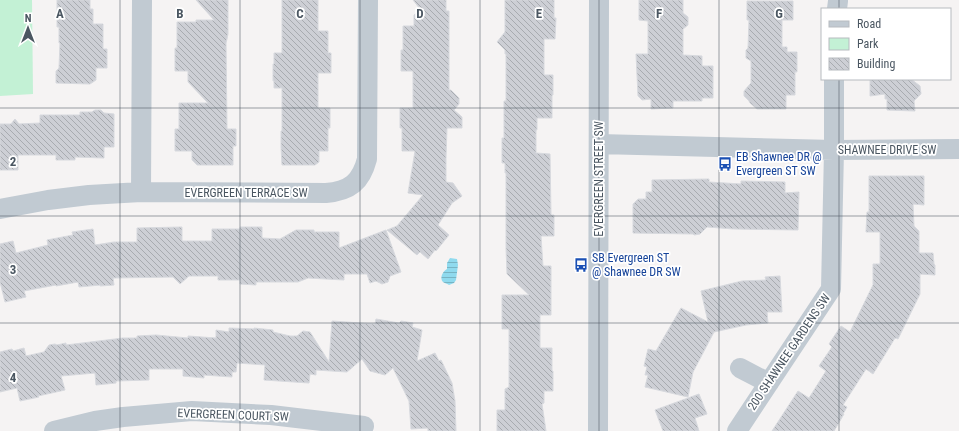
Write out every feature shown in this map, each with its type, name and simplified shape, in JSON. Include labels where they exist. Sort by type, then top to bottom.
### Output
[{"type":"street","points":[[141,192],[142,0]]},
{"type":"street","name":"EVERGREEN TERRACE SW","points":[[0,209],[48,200],[82,196],[141,192],[326,193],[345,189],[354,184],[362,173],[367,159],[368,0]]},
{"type":"street","name":"EVERGREEN STREET SW","points":[[598,431],[599,0]]},
{"type":"street","name":"200 SHAWNEE GARDENS SW","points":[[737,431],[831,289],[834,80]]},
{"type":"street","name":"SHAWNEE DRIVE SW","points":[[599,144],[834,150],[959,149]]},
{"type":"street","points":[[740,368],[769,383]]},
{"type":"street","name":"EVERGREEN COURT SW","points":[[54,431],[123,417],[192,411],[271,415],[364,426]]},
{"type":"green space","points":[[0,0],[32,0],[33,94],[0,96]]},
{"type":"water","points":[[450,258],[457,259],[458,265],[456,280],[454,283],[449,285],[443,282],[441,277],[447,269],[447,263]]},
{"type":"building","points":[[57,0],[90,0],[90,9],[93,9],[93,24],[103,24],[103,49],[107,49],[107,68],[96,68],[96,80],[90,84],[56,83],[56,71],[59,68],[60,43],[59,27],[57,27]]},
{"type":"building","points":[[196,0],[228,0],[228,34],[226,43],[227,129],[236,129],[236,146],[233,146],[233,165],[197,165],[192,160],[192,151],[175,151],[175,129],[179,129],[179,103],[208,103],[188,82],[188,71],[175,71],[177,22],[214,20]]},
{"type":"building","points":[[282,0],[318,0],[318,31],[328,31],[328,53],[331,53],[331,73],[318,73],[318,108],[330,108],[328,151],[319,151],[319,162],[315,165],[282,165],[282,88],[274,88],[273,64],[274,53],[282,53]]},
{"type":"building","points":[[413,0],[446,0],[446,11],[449,11],[449,90],[451,90],[459,98],[459,104],[454,110],[462,117],[462,128],[447,128],[446,182],[453,183],[462,196],[452,203],[438,225],[449,235],[428,259],[420,252],[417,255],[387,230],[397,226],[423,195],[408,193],[415,151],[402,151],[402,128],[400,128],[400,108],[413,108],[413,71],[401,71],[401,50],[403,50],[403,26],[414,26],[414,15],[420,9]]},
{"type":"building","points":[[505,0],[554,0],[554,18],[556,18],[555,39],[544,39],[544,75],[553,75],[552,118],[537,118],[536,130],[536,153],[550,154],[551,215],[554,215],[554,236],[541,236],[543,266],[551,266],[551,315],[540,315],[540,348],[552,348],[553,391],[544,391],[544,403],[542,404],[546,431],[497,431],[497,410],[505,410],[505,389],[509,387],[509,329],[502,329],[502,295],[529,295],[507,274],[506,173],[505,163],[502,163],[504,101],[506,101],[506,54],[505,50],[497,42],[505,32]]},
{"type":"building","points":[[639,0],[683,0],[683,13],[688,17],[688,25],[683,29],[683,55],[702,56],[702,66],[713,66],[713,98],[702,98],[702,101],[673,101],[673,108],[651,109],[651,99],[642,100],[638,96],[636,54],[648,54],[648,21],[639,20]]},
{"type":"building","points":[[747,1],[793,1],[793,20],[782,20],[782,47],[787,47],[787,52],[797,52],[795,95],[786,95],[786,109],[757,109],[744,96],[744,91],[751,83],[751,61],[746,58],[746,50],[748,48],[749,20],[747,20]]},
{"type":"building","points":[[870,80],[912,80],[920,86],[921,94],[914,101],[915,111],[887,110],[887,99],[885,99],[885,94],[870,96]]},
{"type":"building","points":[[95,110],[101,110],[104,113],[114,114],[114,147],[104,147],[104,158],[75,157],[75,160],[56,160],[56,155],[18,155],[18,170],[0,170],[0,124],[11,124],[15,119],[19,124],[40,123],[40,115],[80,115],[80,112],[92,112]]},
{"type":"building","points":[[869,176],[924,176],[924,205],[913,204],[914,226],[919,231],[919,253],[933,253],[935,275],[920,274],[920,294],[898,339],[895,338],[873,374],[866,369],[843,405],[847,407],[834,431],[772,431],[798,391],[809,398],[826,371],[819,366],[832,347],[829,344],[841,326],[850,332],[873,285],[873,264],[880,264],[880,232],[866,232],[867,212],[869,212]]},
{"type":"building","points":[[709,179],[709,182],[741,184],[741,181],[785,182],[785,193],[799,192],[798,230],[707,227],[700,234],[694,235],[633,233],[633,204],[638,199],[646,199],[646,192],[652,192],[652,180]]},
{"type":"building","points":[[182,227],[182,241],[212,241],[212,229],[240,229],[240,227],[262,227],[262,238],[280,239],[296,230],[339,232],[339,248],[386,230],[401,272],[390,276],[388,282],[382,284],[376,281],[370,283],[367,274],[344,274],[344,280],[308,278],[298,282],[256,282],[256,285],[240,284],[240,280],[218,280],[218,276],[189,276],[180,284],[173,277],[113,278],[114,285],[79,287],[78,282],[56,285],[24,291],[26,297],[5,302],[0,282],[0,244],[13,241],[16,253],[48,245],[47,240],[73,235],[72,232],[93,229],[95,245],[114,242],[137,242],[137,228]]},
{"type":"building","points":[[780,276],[782,312],[767,312],[768,323],[746,325],[714,332],[693,372],[688,397],[645,387],[648,375],[645,375],[647,367],[644,366],[648,349],[656,351],[681,308],[708,322],[701,291],[742,281],[766,280],[765,277]]},
{"type":"building","points":[[376,319],[399,323],[401,321],[413,323],[412,327],[422,330],[417,361],[435,353],[439,361],[441,360],[452,383],[455,401],[456,431],[428,431],[428,428],[411,429],[409,401],[393,368],[385,375],[370,371],[362,359],[347,372],[316,370],[316,375],[310,374],[309,383],[264,380],[265,365],[237,363],[236,372],[232,372],[232,377],[204,375],[204,378],[183,376],[183,369],[149,369],[149,380],[116,381],[116,383],[96,385],[95,373],[61,376],[65,390],[20,401],[17,388],[0,392],[0,352],[12,349],[13,351],[24,348],[26,356],[44,352],[49,345],[55,344],[66,343],[66,345],[156,335],[188,338],[188,336],[216,338],[216,330],[229,332],[229,328],[254,328],[273,330],[273,332],[290,336],[297,336],[303,331],[310,332],[329,362],[332,321],[375,324]]},
{"type":"building","points":[[699,394],[707,414],[695,418],[699,431],[663,431],[655,410]]},
{"type":"place","name":"EB Shawnee DR @ Evergreen ST SW","points":[[725,164]]},
{"type":"place","name":"SB Evergreen ST @ Shawnee DR SW","points":[[581,265]]}]
